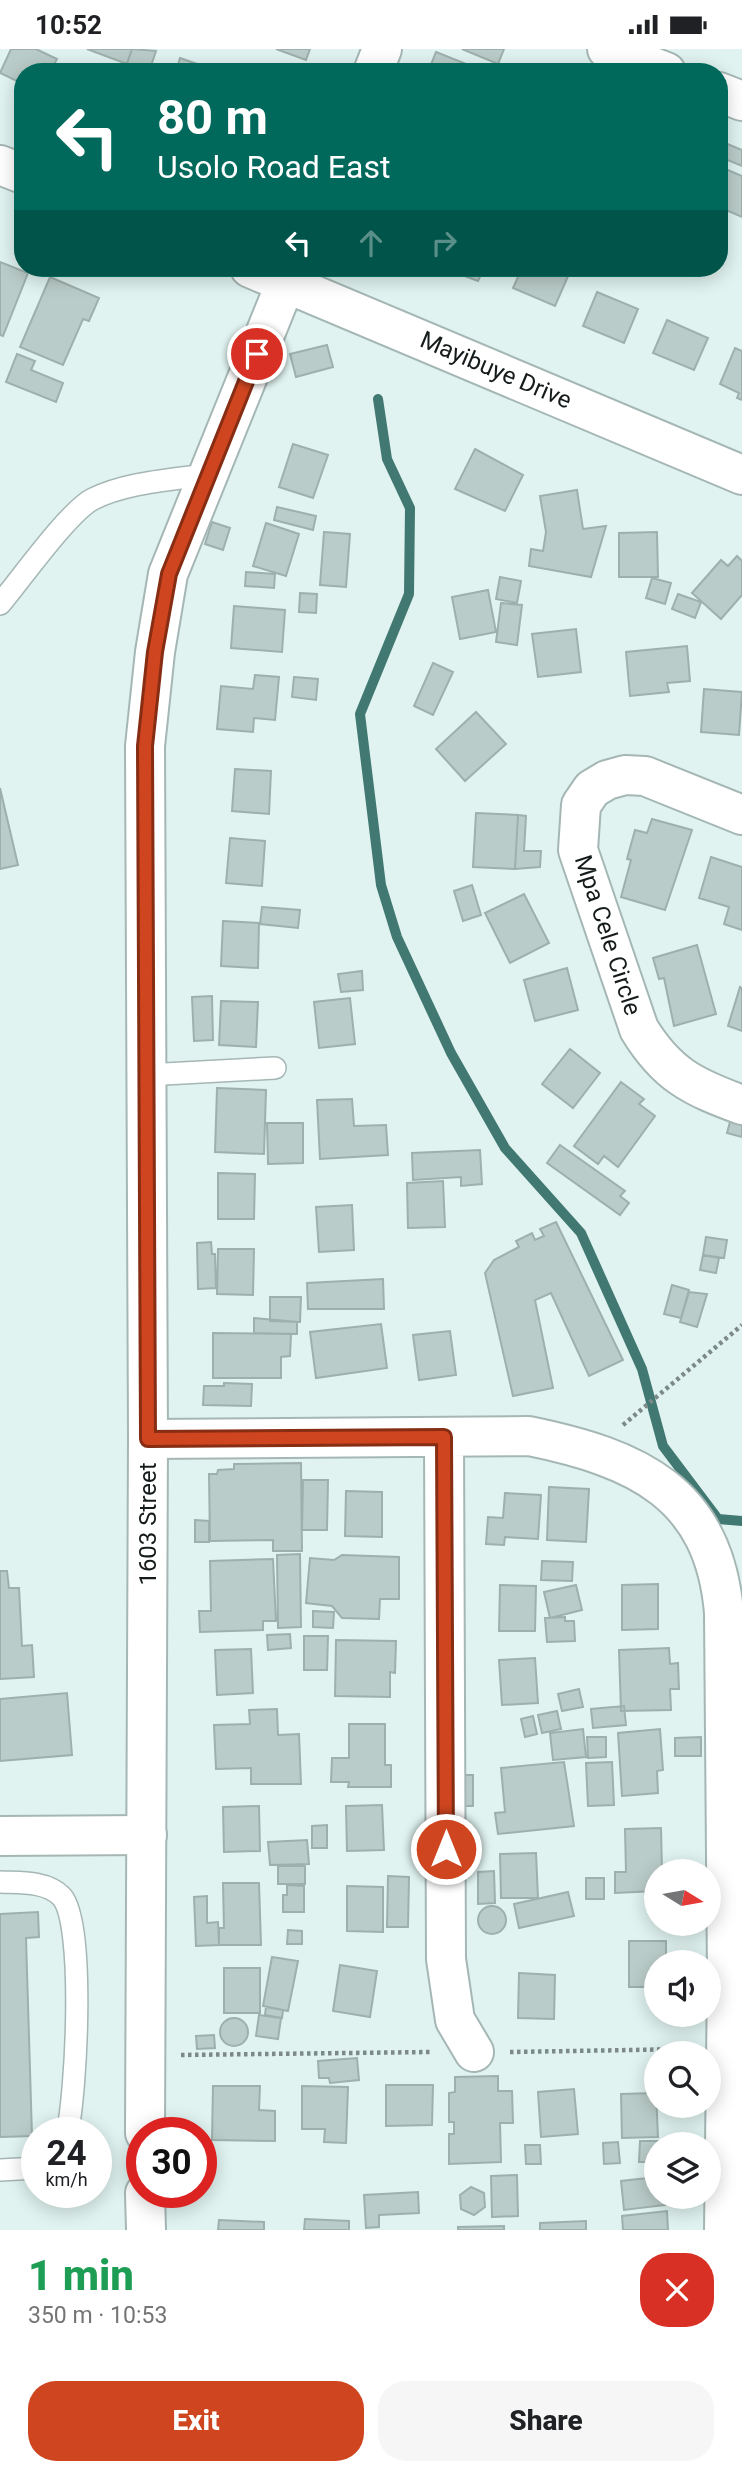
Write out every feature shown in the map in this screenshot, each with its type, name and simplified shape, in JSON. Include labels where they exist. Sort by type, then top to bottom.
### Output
[{"type":"street","points":[[607,49],[643,63]]},
{"type":"street","name":"1603 Street","points":[[145,2117],[148,1439],[145,746],[155,652],[169,574],[288,277]]},
{"type":"street","name":"Mayibuye Drive","points":[[294,277],[742,474]]},
{"type":"street","name":"Mpa Cele Circle","points":[[742,815],[645,776],[625,775],[607,780],[592,789],[586,797],[582,805],[578,850],[639,1029],[651,1049],[686,1082],[742,1105]]},
{"type":"street","points":[[148,1439],[529,1436],[579,1448],[648,1475],[687,1509],[709,1546],[721,1580],[727,1977],[724,2230]]},
{"type":"street","points":[[444,1437],[446,1959],[455,2019],[474,2052]]},
{"type":"street","points":[[0,1836],[147,1835]]},
{"type":"street","points":[[145,2208],[146,2230]]},
{"type":"lane","points":[[0,604],[64,525],[91,500],[114,490],[209,474]]},
{"type":"lane","points":[[146,1075],[275,1067]]},
{"type":"lane","points":[[0,1882],[38,1884],[51,1888],[63,1897],[70,1912],[74,1943],[76,2068],[69,2117]]},
{"type":"lane","points":[[0,2169],[21,2168]]},
{"type":"path","points":[[629,1419],[742,1325]]},
{"type":"building","points":[[11,49],[36,49],[57,59],[55,63],[14,63],[14,80],[0,73]]},
{"type":"building","points":[[87,49],[132,49],[127,63]]},
{"type":"building","points":[[132,49],[156,51],[152,63],[127,63]]},
{"type":"building","points":[[276,49],[310,49],[306,60]]},
{"type":"building","points":[[462,49],[504,49],[498,63]]},
{"type":"building","points":[[436,52],[464,63],[432,63]]},
{"type":"building","points":[[180,58],[194,63],[179,63]]},
{"type":"building","points":[[728,144],[742,150],[742,166],[728,160]]},
{"type":"building","points":[[728,170],[742,176],[742,217],[728,211]]},
{"type":"building","points":[[0,262],[14,268],[14,277],[26,277],[3,336],[0,335]]},
{"type":"building","points":[[50,277],[99,298],[89,321],[83,319],[63,365],[20,347]]},
{"type":"building","points":[[518,277],[568,277],[555,306],[513,288]]},
{"type":"building","points":[[597,292],[638,309],[624,343],[583,326]]},
{"type":"building","points":[[667,320],[708,338],[694,370],[653,353]]},
{"type":"building","points":[[327,345],[333,367],[296,377],[290,354]]},
{"type":"building","points":[[735,348],[742,351],[742,400],[737,398],[739,393],[720,384]]},
{"type":"building","points":[[17,354],[35,361],[31,370],[63,383],[56,402],[6,382]]},
{"type":"building","points":[[293,444],[328,455],[313,498],[279,487]]},
{"type":"building","points":[[475,449],[523,475],[505,511],[455,489]]},
{"type":"building","points":[[577,490],[583,529],[606,526],[591,577],[529,566],[531,549],[543,551],[546,532],[540,496]]},
{"type":"building","points":[[277,507],[316,516],[313,530],[274,520]]},
{"type":"building","points":[[212,522],[230,528],[223,550],[205,544]]},
{"type":"building","points":[[266,523],[299,534],[286,576],[253,566]]},
{"type":"building","points":[[324,532],[350,534],[346,587],[320,585]]},
{"type":"building","points":[[657,532],[658,577],[619,577],[619,533]]},
{"type":"building","points":[[737,556],[742,561],[742,595],[721,619],[692,593],[721,560],[728,566]]},
{"type":"building","points":[[246,572],[275,574],[274,588],[245,586]]},
{"type":"building","points":[[500,577],[521,581],[517,603],[496,599]]},
{"type":"building","points":[[652,578],[671,583],[665,604],[646,598]]},
{"type":"building","points":[[488,590],[496,632],[460,639],[452,597]]},
{"type":"building","points":[[300,593],[317,594],[316,613],[299,612]]},
{"type":"building","points":[[678,594],[701,602],[695,618],[672,609]]},
{"type":"building","points":[[501,603],[522,605],[517,645],[496,642]]},
{"type":"building","points":[[234,606],[285,610],[282,652],[231,648]]},
{"type":"building","points":[[576,629],[581,672],[538,677],[532,634]]},
{"type":"building","points":[[687,646],[690,681],[667,683],[669,692],[630,696],[626,652]]},
{"type":"building","points":[[433,663],[453,672],[433,715],[414,706]]},
{"type":"building","points":[[255,675],[279,677],[275,720],[254,718],[253,732],[217,729],[221,686],[253,689]]},
{"type":"building","points":[[294,677],[318,679],[316,700],[292,697]]},
{"type":"building","points":[[704,689],[742,692],[739,735],[701,732]]},
{"type":"building","points":[[476,712],[506,744],[465,781],[436,749]]},
{"type":"building","points":[[235,769],[271,771],[269,814],[232,811]]},
{"type":"building","points":[[0,788],[18,865],[0,869]]},
{"type":"building","points":[[476,813],[518,815],[515,869],[473,867]]},
{"type":"building","points":[[518,815],[526,816],[524,851],[541,851],[540,867],[515,869]]},
{"type":"building","points":[[652,819],[692,830],[665,910],[621,897],[631,860],[627,859],[635,830],[647,833]]},
{"type":"building","points":[[230,838],[265,841],[262,886],[226,883]]},
{"type":"building","points":[[711,857],[742,867],[742,930],[724,924],[729,907],[699,898]]},
{"type":"building","points":[[472,885],[481,915],[463,921],[454,891]]},
{"type":"building","points":[[524,894],[549,943],[510,963],[485,913]]},
{"type":"building","points":[[262,907],[300,910],[298,928],[260,924]]},
{"type":"building","points":[[223,921],[259,923],[258,968],[221,966]]},
{"type":"building","points":[[697,945],[716,1014],[674,1026],[664,978],[659,979],[653,958]]},
{"type":"building","points":[[567,968],[578,1010],[535,1021],[524,980]]},
{"type":"building","points":[[362,971],[363,990],[341,992],[338,974]]},
{"type":"building","points":[[740,987],[742,988],[742,1031],[728,1026]]},
{"type":"building","points":[[212,996],[213,1040],[194,1041],[192,997]]},
{"type":"building","points":[[350,998],[355,1044],[319,1048],[314,1002]]},
{"type":"building","points":[[221,1001],[258,1002],[256,1047],[219,1045]]},
{"type":"building","points":[[570,1049],[600,1073],[573,1108],[542,1084]]},
{"type":"building","points":[[621,1082],[644,1099],[639,1104],[655,1116],[618,1167],[604,1156],[598,1164],[574,1146]]},
{"type":"building","points":[[217,1088],[266,1090],[264,1154],[215,1152]]},
{"type":"building","points":[[352,1099],[354,1126],[386,1125],[388,1155],[320,1159],[317,1100]]},
{"type":"building","points":[[731,1118],[742,1121],[742,1137],[727,1133]]},
{"type":"building","points":[[267,1123],[303,1123],[303,1163],[268,1164]]},
{"type":"building","points":[[560,1145],[625,1191],[620,1196],[629,1203],[620,1215],[547,1163]]},
{"type":"building","points":[[480,1150],[482,1184],[461,1186],[461,1177],[413,1180],[412,1153]]},
{"type":"building","points":[[218,1173],[255,1174],[254,1219],[218,1219]]},
{"type":"building","points":[[443,1181],[445,1227],[408,1228],[407,1183]]},
{"type":"building","points":[[352,1205],[354,1250],[319,1252],[316,1207]]},
{"type":"building","points":[[556,1222],[623,1360],[589,1376],[551,1293],[535,1300],[553,1388],[513,1396],[485,1273],[494,1260],[519,1247],[516,1241],[532,1233],[535,1240],[544,1236],[540,1229]]},
{"type":"building","points":[[706,1237],[727,1240],[724,1258],[703,1255]]},
{"type":"building","points":[[211,1242],[212,1254],[215,1254],[216,1288],[198,1289],[197,1243]]},
{"type":"building","points":[[218,1249],[254,1249],[253,1295],[217,1294]]},
{"type":"building","points":[[703,1255],[719,1258],[716,1273],[700,1270]]},
{"type":"building","points":[[383,1279],[384,1309],[308,1309],[307,1283]]},
{"type":"building","points":[[672,1285],[689,1290],[681,1318],[664,1314]]},
{"type":"building","points":[[689,1292],[707,1294],[697,1327],[680,1322]]},
{"type":"building","points":[[270,1297],[301,1297],[300,1322],[270,1321]]},
{"type":"building","points":[[254,1318],[297,1322],[297,1334],[254,1333]]},
{"type":"building","points":[[381,1324],[387,1368],[316,1378],[310,1332]]},
{"type":"building","points":[[450,1331],[456,1375],[419,1380],[413,1335]]},
{"type":"building","points":[[213,1333],[291,1334],[290,1356],[281,1357],[281,1378],[213,1378]]},
{"type":"building","points":[[224,1383],[252,1384],[251,1406],[203,1405],[204,1386],[224,1386]]},
{"type":"building","points":[[301,1463],[302,1551],[273,1551],[273,1540],[210,1541],[209,1474],[217,1474],[218,1470],[234,1469],[234,1464]]},
{"type":"building","points":[[303,1480],[328,1480],[327,1530],[302,1530]]},
{"type":"building","points":[[549,1487],[589,1489],[586,1542],[547,1540]]},
{"type":"building","points":[[346,1491],[382,1492],[382,1537],[345,1536]]},
{"type":"building","points":[[505,1493],[541,1495],[538,1539],[505,1537],[504,1545],[486,1544],[488,1517],[503,1518]]},
{"type":"building","points":[[195,1520],[209,1521],[209,1542],[195,1542]]},
{"type":"building","points":[[300,1554],[301,1627],[278,1628],[277,1555]]},
{"type":"building","points":[[342,1555],[399,1557],[399,1599],[380,1599],[379,1619],[342,1618],[332,1606],[306,1603],[310,1558],[334,1560]]},
{"type":"building","points":[[273,1559],[276,1621],[263,1621],[263,1630],[200,1632],[199,1611],[211,1611],[210,1561]]},
{"type":"building","points":[[542,1561],[573,1562],[572,1581],[541,1580]]},
{"type":"building","points":[[0,1571],[7,1571],[9,1588],[19,1588],[22,1646],[32,1645],[34,1677],[0,1679]]},
{"type":"building","points":[[658,1584],[658,1629],[622,1630],[622,1585]]},
{"type":"building","points":[[500,1585],[536,1586],[535,1631],[499,1631]]},
{"type":"building","points":[[576,1585],[582,1610],[550,1618],[544,1592]]},
{"type":"building","points":[[313,1611],[334,1612],[333,1628],[313,1627]]},
{"type":"building","points":[[565,1617],[565,1621],[574,1621],[575,1641],[547,1642],[545,1618]]},
{"type":"building","points":[[290,1634],[291,1648],[268,1650],[267,1635]]},
{"type":"building","points":[[304,1636],[328,1636],[327,1670],[304,1670]]},
{"type":"building","points":[[336,1640],[396,1641],[395,1673],[390,1672],[390,1697],[335,1696]]},
{"type":"building","points":[[669,1648],[670,1664],[678,1663],[679,1689],[670,1689],[671,1710],[621,1711],[619,1650]]},
{"type":"building","points":[[251,1649],[253,1693],[217,1695],[215,1650]]},
{"type":"building","points":[[535,1658],[538,1703],[502,1705],[499,1660]]},
{"type":"building","points":[[579,1689],[583,1707],[562,1711],[558,1694]]},
{"type":"building","points":[[67,1693],[72,1755],[0,1761],[0,1699]]},
{"type":"building","points":[[624,1706],[626,1725],[593,1728],[591,1709]]},
{"type":"building","points":[[277,1709],[278,1735],[299,1734],[301,1784],[251,1784],[251,1768],[216,1769],[214,1725],[250,1724],[249,1710]]},
{"type":"building","points":[[557,1711],[561,1729],[542,1733],[538,1715]]},
{"type":"building","points":[[533,1716],[537,1734],[525,1737],[521,1719]]},
{"type":"building","points":[[349,1724],[385,1724],[385,1765],[391,1765],[391,1787],[348,1787],[349,1782],[331,1782],[332,1758],[349,1758]]},
{"type":"building","points":[[583,1729],[586,1757],[553,1760],[550,1733]]},
{"type":"building","points":[[660,1729],[663,1770],[657,1771],[658,1793],[622,1796],[618,1733]]},
{"type":"building","points":[[587,1737],[606,1737],[606,1757],[588,1758]]},
{"type":"building","points":[[701,1737],[701,1756],[675,1756],[675,1738]]},
{"type":"building","points":[[564,1762],[574,1826],[498,1834],[495,1813],[505,1812],[501,1768]]},
{"type":"building","points":[[612,1762],[614,1805],[588,1806],[586,1763]]},
{"type":"building","points":[[460,1775],[473,1775],[473,1806],[460,1806]]},
{"type":"building","points":[[382,1805],[384,1850],[347,1851],[346,1806]]},
{"type":"building","points":[[259,1806],[260,1851],[224,1852],[223,1807]]},
{"type":"building","points":[[327,1825],[327,1848],[312,1848],[312,1826]]},
{"type":"building","points":[[661,1828],[662,1859],[644,1859],[644,1892],[615,1893],[615,1872],[626,1872],[625,1829]]},
{"type":"building","points":[[307,1840],[309,1864],[270,1865],[268,1842]]},
{"type":"building","points":[[536,1853],[538,1898],[501,1898],[500,1854]]},
{"type":"building","points":[[278,1866],[305,1866],[305,1884],[278,1884]]},
{"type":"building","points":[[494,1871],[495,1903],[478,1904],[478,1872]]},
{"type":"building","points":[[388,1876],[409,1877],[408,1927],[387,1927]]},
{"type":"building","points":[[586,1878],[604,1878],[604,1899],[586,1899]]},
{"type":"building","points":[[223,1883],[259,1883],[261,1945],[219,1945],[219,1928],[224,1928]]},
{"type":"building","points":[[287,1885],[304,1886],[304,1912],[283,1912],[283,1895],[287,1895]]},
{"type":"building","points":[[347,1886],[383,1887],[383,1932],[347,1931]]},
{"type":"building","points":[[568,1892],[574,1916],[519,1928],[514,1904]]},
{"type":"building","points":[[207,1896],[207,1923],[218,1922],[219,1945],[196,1946],[194,1897]]},
{"type":"building","points":[[492,1906],[502,1910],[506,1920],[502,1930],[492,1934],[482,1930],[478,1920],[482,1910]]},
{"type":"building","points":[[38,1912],[39,1937],[26,1938],[31,2117],[21,2117],[21,2136],[0,2137],[0,1914]]},
{"type":"building","points":[[288,1930],[302,1931],[302,1944],[287,1944]]},
{"type":"building","points":[[629,1941],[666,1941],[666,1950],[644,1950],[644,1987],[629,1987]]},
{"type":"building","points":[[272,1957],[298,1961],[288,2011],[263,2006]]},
{"type":"building","points":[[340,1965],[377,1971],[370,2017],[333,2011]]},
{"type":"building","points":[[224,1968],[260,1968],[260,2013],[224,2013]]},
{"type":"building","points":[[519,1973],[555,1975],[554,2019],[518,2018]]},
{"type":"building","points":[[266,2007],[283,2010],[282,2018],[265,2015]]},
{"type":"building","points":[[259,2015],[281,2018],[278,2039],[256,2036]]},
{"type":"building","points":[[234,2018],[244,2022],[248,2032],[244,2042],[234,2046],[224,2042],[220,2032],[224,2022]]},
{"type":"building","points":[[214,2035],[215,2048],[197,2049],[196,2036]]},
{"type":"building","points":[[357,2058],[359,2080],[330,2083],[329,2078],[319,2078],[318,2061]]},
{"type":"building","points":[[498,2076],[498,2091],[512,2091],[513,2123],[500,2123],[501,2162],[449,2164],[449,2134],[454,2134],[454,2122],[449,2122],[449,2093],[455,2092],[455,2077]]},
{"type":"building","points":[[386,2085],[433,2085],[432,2125],[386,2126]]},
{"type":"building","points":[[213,2086],[260,2086],[259,2110],[275,2111],[275,2141],[217,2140],[217,2117],[212,2117]]},
{"type":"building","points":[[302,2086],[348,2087],[346,2143],[324,2142],[325,2129],[302,2129]]},
{"type":"building","points":[[574,2089],[578,2134],[541,2137],[538,2092]]},
{"type":"building","points":[[644,2093],[644,2118],[657,2118],[658,2132],[644,2132],[644,2137],[622,2138],[621,2094]]},
{"type":"building","points":[[640,2141],[644,2141],[644,2162],[639,2162]]},
{"type":"building","points":[[618,2142],[620,2163],[604,2164],[603,2143]]},
{"type":"building","points":[[525,2145],[540,2145],[541,2164],[526,2164]]},
{"type":"building","points":[[517,2175],[518,2216],[492,2217],[491,2176]]},
{"type":"building","points":[[644,2178],[644,2208],[624,2210],[621,2181]]},
{"type":"building","points":[[471,2187],[484,2193],[485,2207],[474,2215],[461,2209],[460,2195]]},
{"type":"building","points":[[418,2192],[419,2213],[379,2215],[379,2227],[366,2228],[364,2195]]},
{"type":"building","points":[[667,2211],[668,2230],[623,2230],[622,2216]]},
{"type":"building","points":[[305,2219],[349,2221],[349,2230],[304,2230]]},
{"type":"building","points":[[219,2220],[264,2222],[264,2230],[218,2230]]},
{"type":"building","points":[[586,2221],[586,2230],[540,2230],[540,2223]]},
{"type":"building","points":[[504,2226],[504,2230],[458,2230],[458,2227]]},
{"type":"waterway","points":[[378,399],[387,459],[410,508],[409,594],[360,714],[381,885],[397,937],[451,1053],[505,1148],[581,1233],[642,1369],[663,1446],[718,1519],[742,1521]]},
{"type":"route","points":[[257,354],[169,574],[155,652],[145,746],[148,1439],[444,1437],[446,1849]]}]
